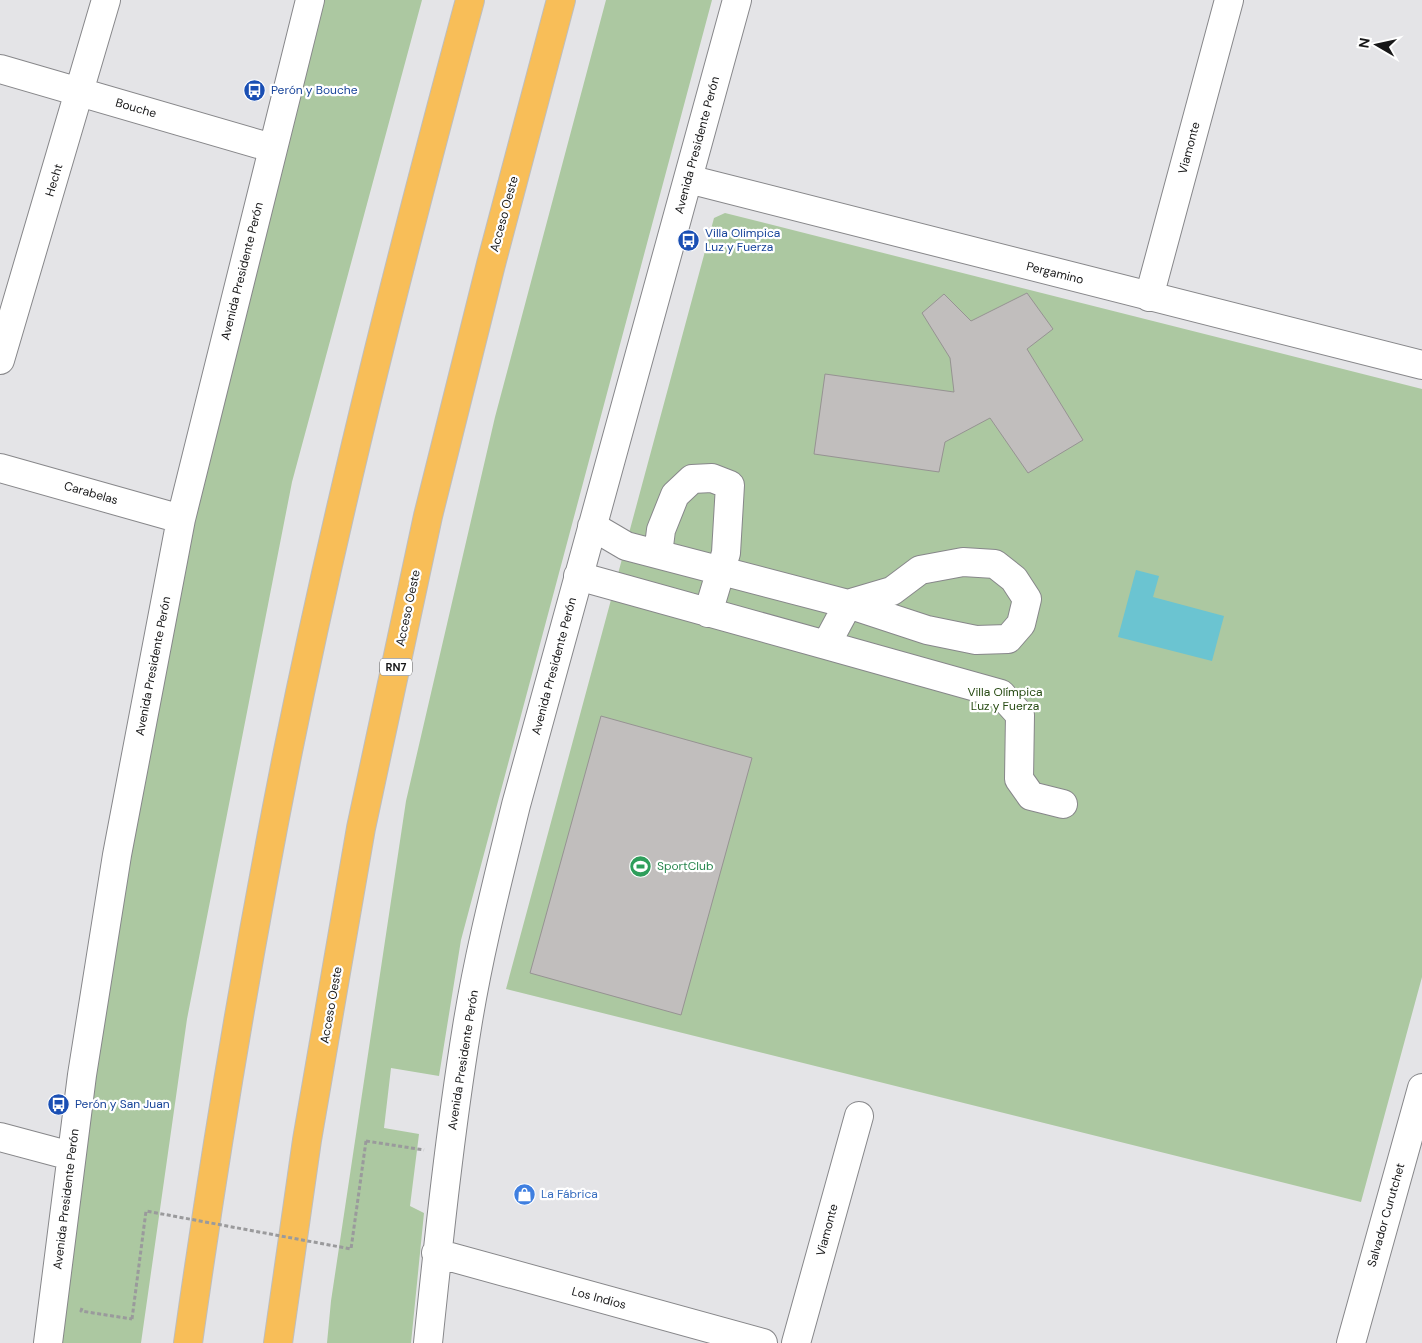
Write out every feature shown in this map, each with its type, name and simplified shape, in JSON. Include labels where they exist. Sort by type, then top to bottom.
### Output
[{"type":"highway","points":[[188,1343],[212,1173],[288,750],[389,310],[470,0]]},
{"type":"highway","name":"Acceso Oeste","points":[[278,1343],[307,1140],[361,828],[428,516],[491,264],[561,0]]},
{"type":"street","name":"Hecht","points":[[0,360],[106,0]]},
{"type":"street","name":"Avenida Presidente Perón","points":[[48,1343],[71,1156],[117,855],[181,519],[310,0]]},
{"type":"street","name":"Avenida Presidente Perón","points":[[428,1343],[436,1252],[467,1026],[488,917],[516,805],[578,576],[737,0]]},
{"type":"street","name":"Viamonte","points":[[1149,297],[1229,0]]},
{"type":"street","name":"Bouche","points":[[0,69],[272,148]]},
{"type":"street","name":"Pergamino","points":[[688,178],[1149,297],[1422,365]]},
{"type":"street","name":"Carabelas","points":[[0,468],[181,519]]},
{"type":"street","points":[[658,554],[661,530],[674,496],[692,479],[712,478],[730,485],[726,552],[708,613]]},
{"type":"street","points":[[592,526],[626,546],[848,604],[927,630],[976,640],[1008,639],[1021,624],[1027,600],[1014,578],[995,564],[964,562],[920,570],[892,591],[848,604],[826,645]]},
{"type":"street","points":[[578,576],[1001,694],[1020,715],[1019,779],[1031,796],[1063,804]]},
{"type":"street","name":"Salvador Curutchet","points":[[1351,1343],[1422,1088]]},
{"type":"street","name":"Viamonte","points":[[796,1343],[859,1116]]},
{"type":"street","points":[[0,1138],[71,1156]]},
{"type":"street","name":"Los Indios","points":[[436,1252],[763,1343]]},
{"type":"path","points":[[82,1302],[81,1311],[132,1318],[146,1211],[351,1249],[366,1141],[426,1150],[425,1159]]},
{"type":"green space","points":[[323,0],[422,0],[292,482],[187,1019],[141,1343],[61,1343],[107,971],[177,591]]},
{"type":"green space","points":[[606,0],[712,0],[461,940],[439,1076],[391,1068],[384,1128],[419,1134],[410,1206],[424,1213],[411,1343],[327,1343],[331,1301],[406,801],[495,417]]},
{"type":"green space","name":"Villa Olímpica Luz y Fuerza","points":[[725,213],[1422,389],[1422,977],[1361,1202],[506,989],[714,218]]},
{"type":"water","points":[[1136,570],[1159,576],[1153,597],[1224,616],[1212,661],[1118,637]]},
{"type":"building","points":[[1027,293],[1053,329],[1027,349],[1083,440],[1028,473],[990,418],[945,442],[939,472],[814,454],[825,374],[954,392],[950,358],[922,313],[944,294],[971,321]]},
{"type":"building","name":"SportClub","points":[[601,716],[752,758],[681,1015],[530,973]]},
{"type":"place","name":"Perón y Bouche","points":[[255,90]]},
{"type":"place","name":"Villa Olimpica Luz y Fuerza","points":[[689,240]]},
{"type":"place","name":"SportClub","points":[[641,866]]},
{"type":"place","name":"Perón y San Juan","points":[[59,1104]]},
{"type":"place","name":"La Fábrica","points":[[525,1194]]}]
